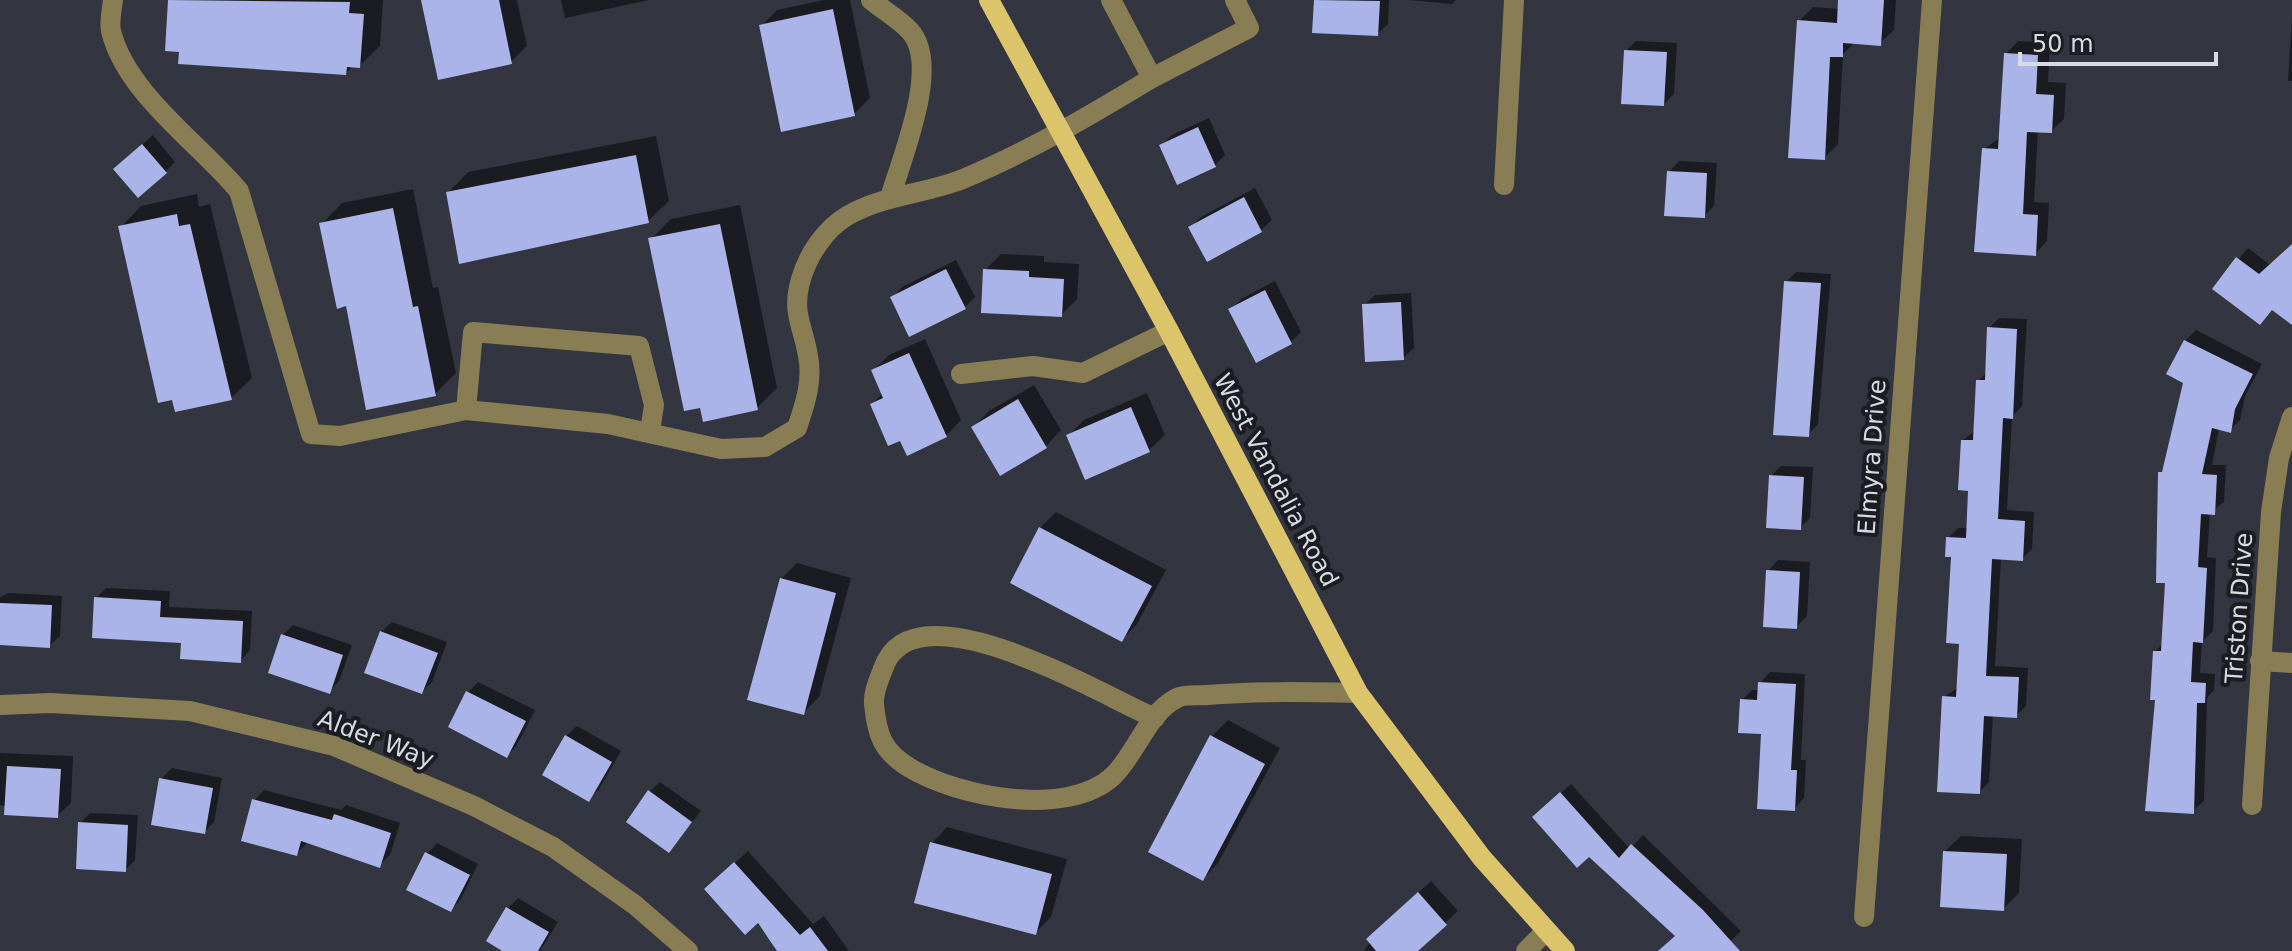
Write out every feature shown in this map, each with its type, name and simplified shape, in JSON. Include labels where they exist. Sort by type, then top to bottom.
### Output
[{"type":"main road","name":"West Vandalia Road","points":[[989,0],[1169,331],[1358,693],[1413,770],[1545,932],[1565,951]]},
{"type":"street","points":[[113,0],[111,30],[140,90],[213,159],[239,191],[311,434],[340,436],[466,410],[608,424],[721,449],[765,447],[797,428],[809,391],[809,357],[795,313],[801,279],[817,244],[845,217],[890,198],[960,180],[1060,134],[1152,78],[1249,28],[1235,0]]},
{"type":"street","points":[[871,0],[911,31],[922,51],[922,82],[890,198]]},
{"type":"street","points":[[1111,0],[1152,78]]},
{"type":"street","points":[[1504,185],[1514,0]]},
{"type":"street","name":"Elmyra Drive","points":[[1864,917],[1932,0]]},
{"type":"street","points":[[961,374],[1033,366],[1083,373],[1169,331]]},
{"type":"street","points":[[466,410],[473,332],[639,346],[654,405],[650,432]]},
{"type":"street","name":"Triston Drive","points":[[2252,805],[2271,512],[2279,458],[2292,417]]},
{"type":"street","points":[[1155,718],[1058,672],[969,637],[935,636],[909,641],[887,658],[873,697],[877,734],[895,760],[941,784],[999,797],[1079,795],[1111,778],[1136,749],[1155,718],[1178,697],[1251,692],[1358,693]]},
{"type":"street","points":[[2260,661],[2292,663]]},
{"type":"street","name":"Alder Way","points":[[0,705],[50,703],[190,711],[334,746],[474,806],[553,847],[635,905],[688,951]]},
{"type":"street","points":[[1526,951],[1545,932]]},
{"type":"building","points":[[168,0],[350,2],[349,13],[364,14],[360,68],[347,67],[346,75],[178,64],[179,52],[165,51]]},
{"type":"building","points":[[421,0],[499,0],[512,64],[438,80]]},
{"type":"building","points":[[1314,0],[1380,1],[1378,36],[1312,33]]},
{"type":"building","points":[[1838,0],[1884,0],[1881,46],[1843,43],[1843,57],[1830,57],[1825,160],[1788,158],[1797,20],[1837,23]]},
{"type":"building","points":[[833,9],[855,116],[781,132],[759,25]]},
{"type":"building","points":[[1624,50],[1667,52],[1664,106],[1621,104]]},
{"type":"building","points":[[2004,53],[2038,55],[2036,94],[2054,95],[2052,133],[2027,132],[2023,214],[2038,215],[2036,256],[1974,252],[1982,148],[1998,149]]},
{"type":"building","points":[[1198,127],[1216,167],[1177,185],[1159,145]]},
{"type":"building","points":[[142,144],[167,173],[138,198],[113,169]]},
{"type":"building","points":[[636,155],[649,223],[459,264],[446,192]]},
{"type":"building","points":[[1667,171],[1707,173],[1705,218],[1664,216]]},
{"type":"building","points":[[1244,197],[1262,232],[1207,262],[1188,227]]},
{"type":"building","points":[[393,208],[413,307],[418,306],[436,396],[366,410],[346,306],[337,309],[319,223]]},
{"type":"building","points":[[177,214],[179,226],[190,224],[232,400],[175,412],[172,400],[158,403],[118,226]]},
{"type":"building","points":[[720,224],[758,410],[703,422],[700,408],[684,411],[648,238]]},
{"type":"building","points":[[2292,244],[2292,325],[2272,310],[2260,325],[2212,289],[2236,257],[2259,274]]},
{"type":"building","points":[[946,269],[966,309],[909,337],[890,297]]},
{"type":"building","points":[[983,269],[1029,271],[1029,277],[1064,279],[1062,317],[981,313]]},
{"type":"building","points":[[1784,281],[1821,283],[1809,437],[1773,435]]},
{"type":"building","points":[[1265,290],[1292,344],[1256,363],[1228,309]]},
{"type":"building","points":[[1401,302],[1404,360],[1365,362],[1362,304]]},
{"type":"building","points":[[1987,327],[2017,329],[2013,419],[2003,418],[1998,519],[2025,521],[2023,561],[1992,559],[1986,676],[2019,677],[2017,718],[1984,716],[1980,794],[1937,792],[1942,696],[1956,697],[1959,644],[1946,643],[1951,557],[1945,557],[1946,537],[1966,538],[1968,491],[1958,490],[1961,440],[1973,440],[1976,380],[1985,380]]},
{"type":"building","points":[[2184,340],[2253,374],[2235,409],[2231,433],[2212,428],[2202,474],[2217,475],[2215,515],[2201,514],[2198,567],[2207,568],[2203,643],[2193,642],[2191,682],[2206,683],[2205,703],[2197,703],[2194,814],[2145,811],[2155,700],[2150,700],[2153,651],[2161,651],[2165,583],[2156,583],[2158,472],[2162,472],[2183,383],[2166,374]]},
{"type":"building","points":[[909,353],[947,437],[907,456],[900,441],[888,446],[870,404],[883,398],[871,370]]},
{"type":"building","points":[[1018,399],[1047,448],[1000,476],[971,427]]},
{"type":"building","points":[[1131,407],[1150,452],[1085,480],[1066,435]]},
{"type":"building","points":[[1769,475],[1804,477],[1801,530],[1766,528]]},
{"type":"building","points":[[1039,527],[1152,586],[1122,642],[1010,583]]},
{"type":"building","points":[[1766,570],[1800,572],[1797,629],[1763,627]]},
{"type":"building","points":[[780,578],[836,593],[804,715],[747,700]]},
{"type":"building","points":[[94,597],[161,601],[160,617],[243,621],[241,663],[180,659],[181,643],[92,638]]},
{"type":"building","points":[[0,603],[52,605],[50,648],[0,645]]},
{"type":"building","points":[[380,631],[438,653],[422,694],[364,673]]},
{"type":"building","points":[[281,634],[343,655],[330,694],[268,673]]},
{"type":"building","points":[[1758,682],[1796,684],[1791,770],[1797,770],[1795,811],[1757,809],[1761,734],[1738,733],[1740,699],[1757,700]]},
{"type":"building","points":[[466,691],[526,721],[507,758],[448,727]]},
{"type":"building","points":[[565,735],[612,762],[589,802],[542,775]]},
{"type":"building","points":[[1210,735],[1265,764],[1203,881],[1148,852]]},
{"type":"building","points":[[7,766],[61,769],[58,818],[4,815]]},
{"type":"building","points":[[159,778],[213,788],[205,834],[151,825]]},
{"type":"building","points":[[648,790],[692,822],[669,853],[626,822]]},
{"type":"building","points":[[1560,792],[1619,858],[1631,844],[1703,910],[1740,951],[1658,951],[1675,936],[1589,857],[1577,868],[1532,817]]},
{"type":"building","points":[[252,799],[332,820],[334,814],[391,833],[380,868],[301,841],[297,856],[241,841]]},
{"type":"building","points":[[78,822],[128,825],[126,872],[76,869]]},
{"type":"building","points":[[930,842],[1052,874],[1036,935],[914,903]]},
{"type":"building","points":[[1943,851],[2007,854],[2004,911],[1940,907]]},
{"type":"building","points":[[425,852],[470,875],[451,912],[406,890]]},
{"type":"building","points":[[734,862],[800,935],[810,927],[828,951],[777,951],[758,923],[745,935],[704,889]]},
{"type":"building","points":[[1418,892],[1447,925],[1418,951],[1376,951],[1366,939]]},
{"type":"building","points":[[506,907],[549,932],[538,951],[502,951],[486,941]]}]
